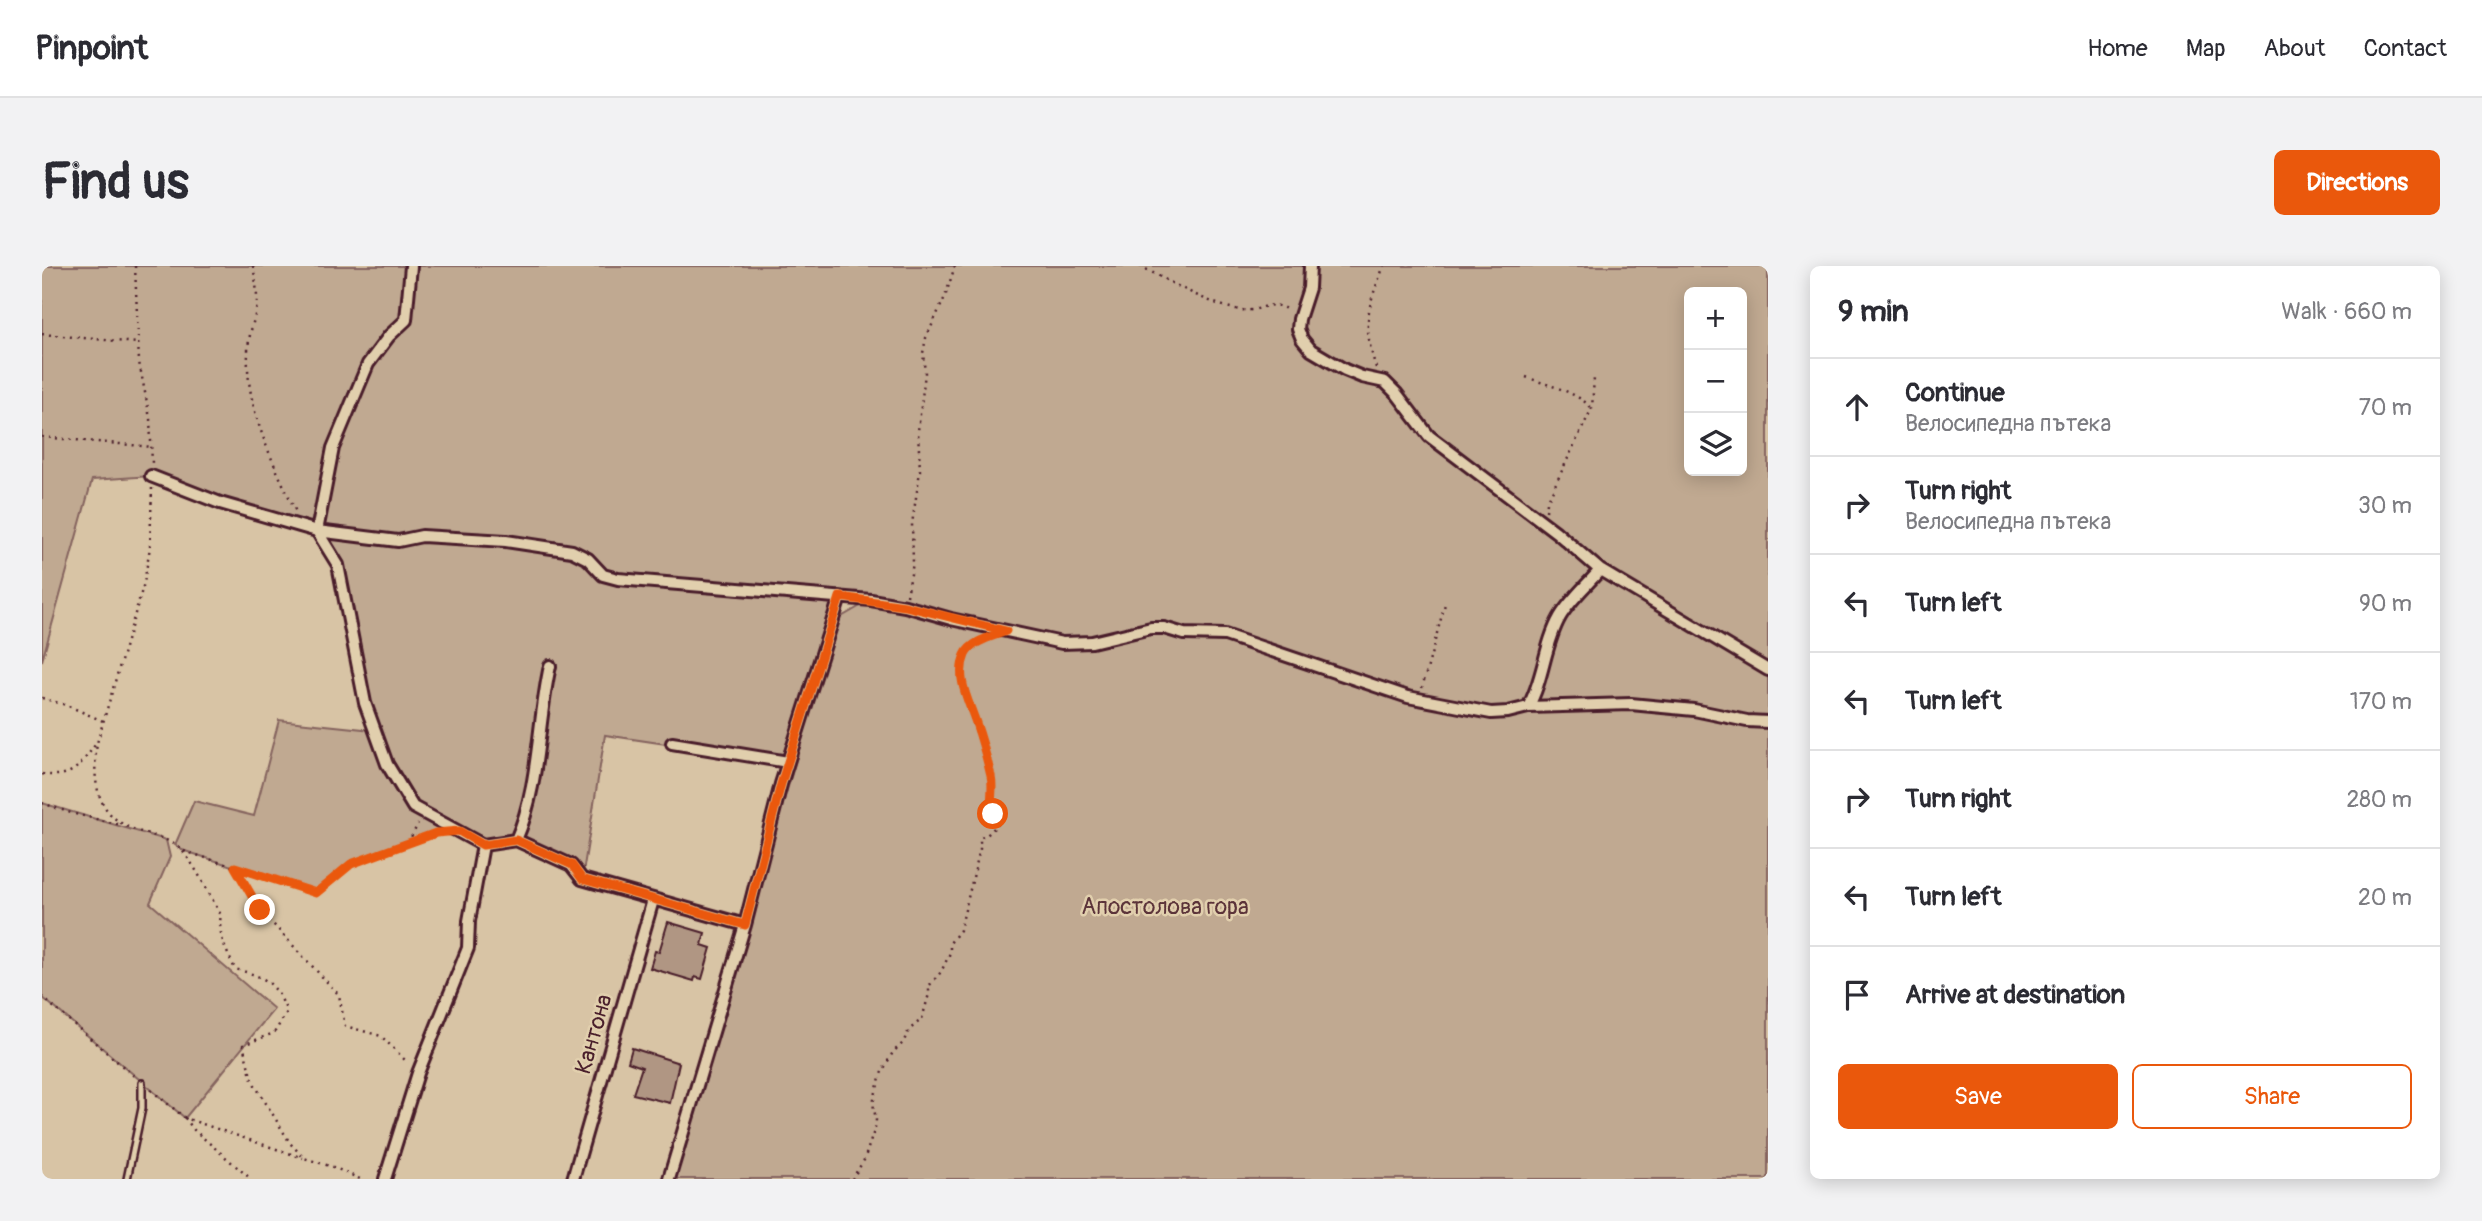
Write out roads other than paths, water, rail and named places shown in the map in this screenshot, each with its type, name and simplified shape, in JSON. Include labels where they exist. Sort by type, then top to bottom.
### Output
[{"type":"street","points":[[411,266],[406,320],[368,365],[333,448],[317,531],[338,565],[365,703],[387,764],[407,798],[423,814],[483,845],[516,840],[572,865],[582,879],[745,925]]},
{"type":"street","points":[[1310,266],[1309,288],[1298,329],[1311,350],[1345,370],[1380,381],[1397,394],[1429,436],[1556,532],[1600,570],[1768,670]]},
{"type":"street","points":[[152,476],[220,503],[317,531],[398,541],[422,536],[553,546],[588,559],[603,575],[618,579],[840,597],[905,606],[1006,631],[1078,644],[1151,628],[1164,628],[1184,634],[1225,635],[1408,697],[1491,713],[1508,712],[1528,706],[1631,704],[1694,710],[1747,721],[1768,722]]},
{"type":"street","points":[[1528,706],[1536,694],[1560,616],[1600,570]]},
{"type":"street","points":[[669,1179],[745,925],[788,762],[840,597]]},
{"type":"street","points":[[516,840],[526,818],[531,793],[550,666]]},
{"type":"street","points":[[672,743],[788,762]]},
{"type":"street","points":[[385,1179],[418,1073],[468,948],[468,921],[483,845]]},
{"type":"street","name":"Кантона","points":[[573,1179],[653,900]]},
{"type":"lane","points":[[127,1179],[142,1108],[142,1083]]},
{"type":"park label","name":"Апостолова гора","points":[[1165,906]]}]
